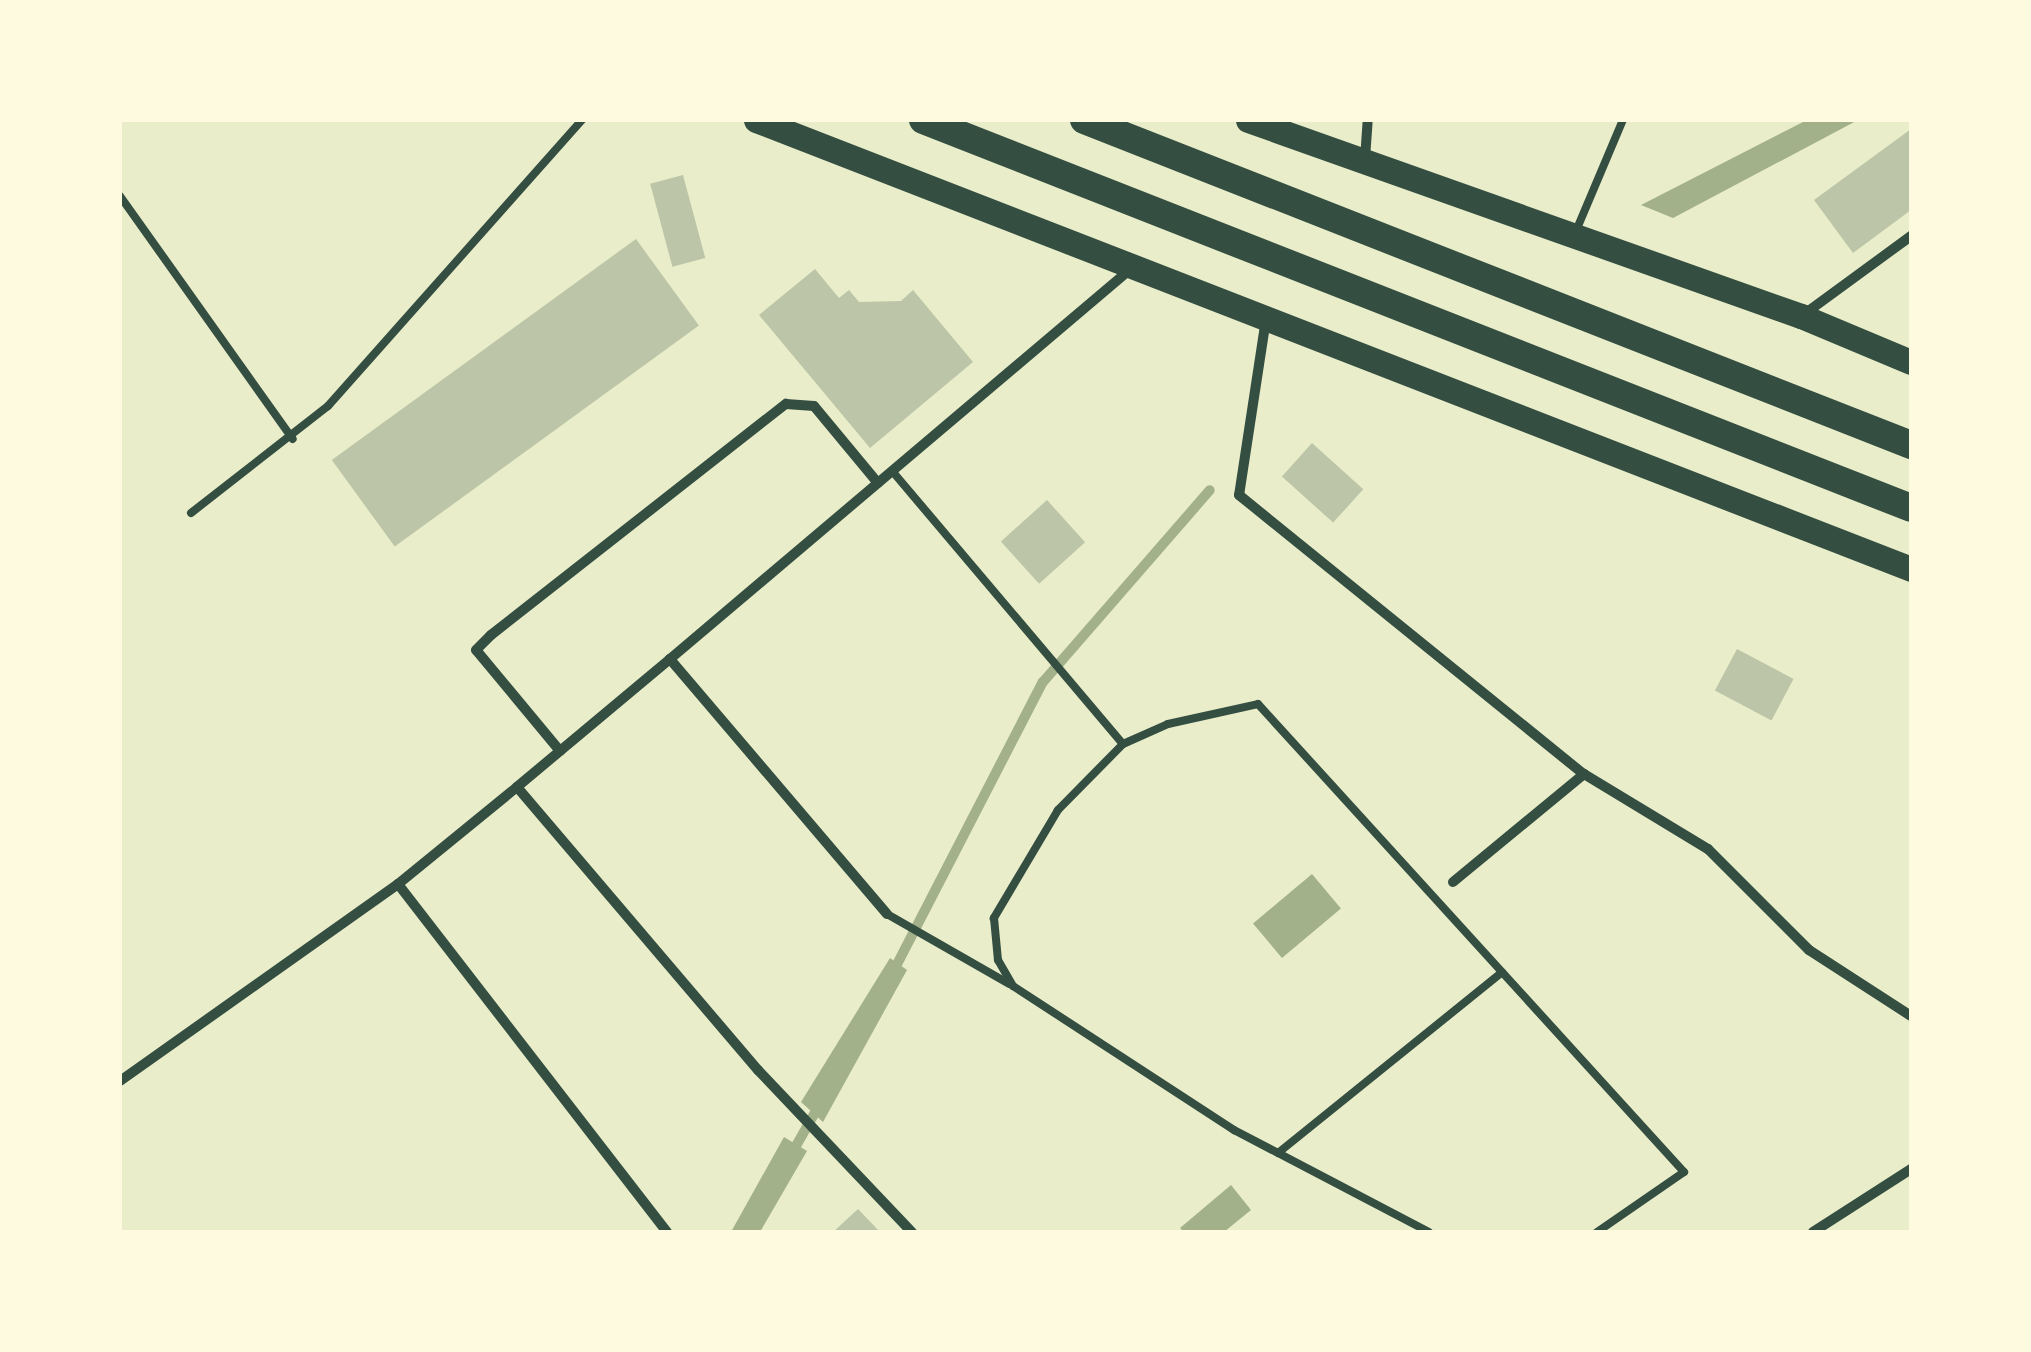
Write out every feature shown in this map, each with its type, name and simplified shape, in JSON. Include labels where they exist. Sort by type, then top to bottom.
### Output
[{"type":"highway","points":[[923,120],[1911,508]]},
{"type":"highway","points":[[1084,120],[1911,445]]},
{"type":"main road","points":[[756,120],[1911,569]]},
{"type":"main road","points":[[1248,120],[1365,165],[1801,316],[1911,362]]},
{"type":"street","points":[[1365,165],[1368,120]]},
{"type":"street","points":[[1801,316],[1911,236]]},
{"type":"street","points":[[120,1081],[398,884],[1134,267]]},
{"type":"street","points":[[1266,318],[1239,494],[1584,774],[1708,848],[1809,950],[1911,1016]]},
{"type":"street","points":[[560,751],[476,650],[491,634],[786,404],[814,406],[878,483]]},
{"type":"street","points":[[670,659],[888,914]]},
{"type":"street","points":[[1453,882],[1584,774]]},
{"type":"street","points":[[517,787],[758,1070],[912,1232]]},
{"type":"street","points":[[398,884],[667,1232]]},
{"type":"street","points":[[1813,1232],[1911,1169]]},
{"type":"lane","points":[[191,513],[293,438],[582,120]]},
{"type":"lane","points":[[1574,237],[1624,120]]},
{"type":"lane","points":[[120,196],[293,438]]},
{"type":"lane","points":[[893,472],[1122,744]]},
{"type":"lane","points":[[1012,986],[998,960],[994,918],[1058,810],[1122,744],[1168,724],[1258,704],[1684,1172],[1597,1232]]},
{"type":"lane","points":[[888,914],[1012,986],[1278,1153],[1430,1232]]},
{"type":"lane","points":[[1278,1153],[1502,972]]},
{"type":"shaded area","points":[[1807,120],[1858,120],[1673,218],[1641,205]]},
{"type":"shaded area","points":[[1312,874],[1341,908],[1282,958],[1253,923]]},
{"type":"shaded area","points":[[890,958],[907,970],[823,1122],[801,1102]]},
{"type":"shaded area","points":[[784,1137],[807,1151],[760,1232],[731,1232]]},
{"type":"shaded area","points":[[1231,1185],[1251,1210],[1224,1232],[1184,1232],[1180,1228]]},
{"type":"building","points":[[1911,129],[1911,210],[1853,253],[1814,200]]},
{"type":"building","points":[[683,175],[705,258],[672,267],[650,184]]},
{"type":"building","points":[[636,239],[699,326],[395,547],[332,460]]},
{"type":"building","points":[[815,269],[839,298],[849,290],[859,302],[901,301],[913,290],[973,362],[870,448],[759,315]]},
{"type":"building","points":[[1312,443],[1363,489],[1333,523],[1282,476]]},
{"type":"building","points":[[1047,500],[1085,542],[1039,584],[1001,541]]},
{"type":"building","points":[[1737,649],[1794,679],[1771,721],[1715,690]]},
{"type":"building","points":[[858,1209],[880,1232],[833,1232]]},
{"type":"waterway","points":[[892,974],[1043,682],[1210,490]]},
{"type":"waterway","points":[[792,1153],[821,1102]]}]
